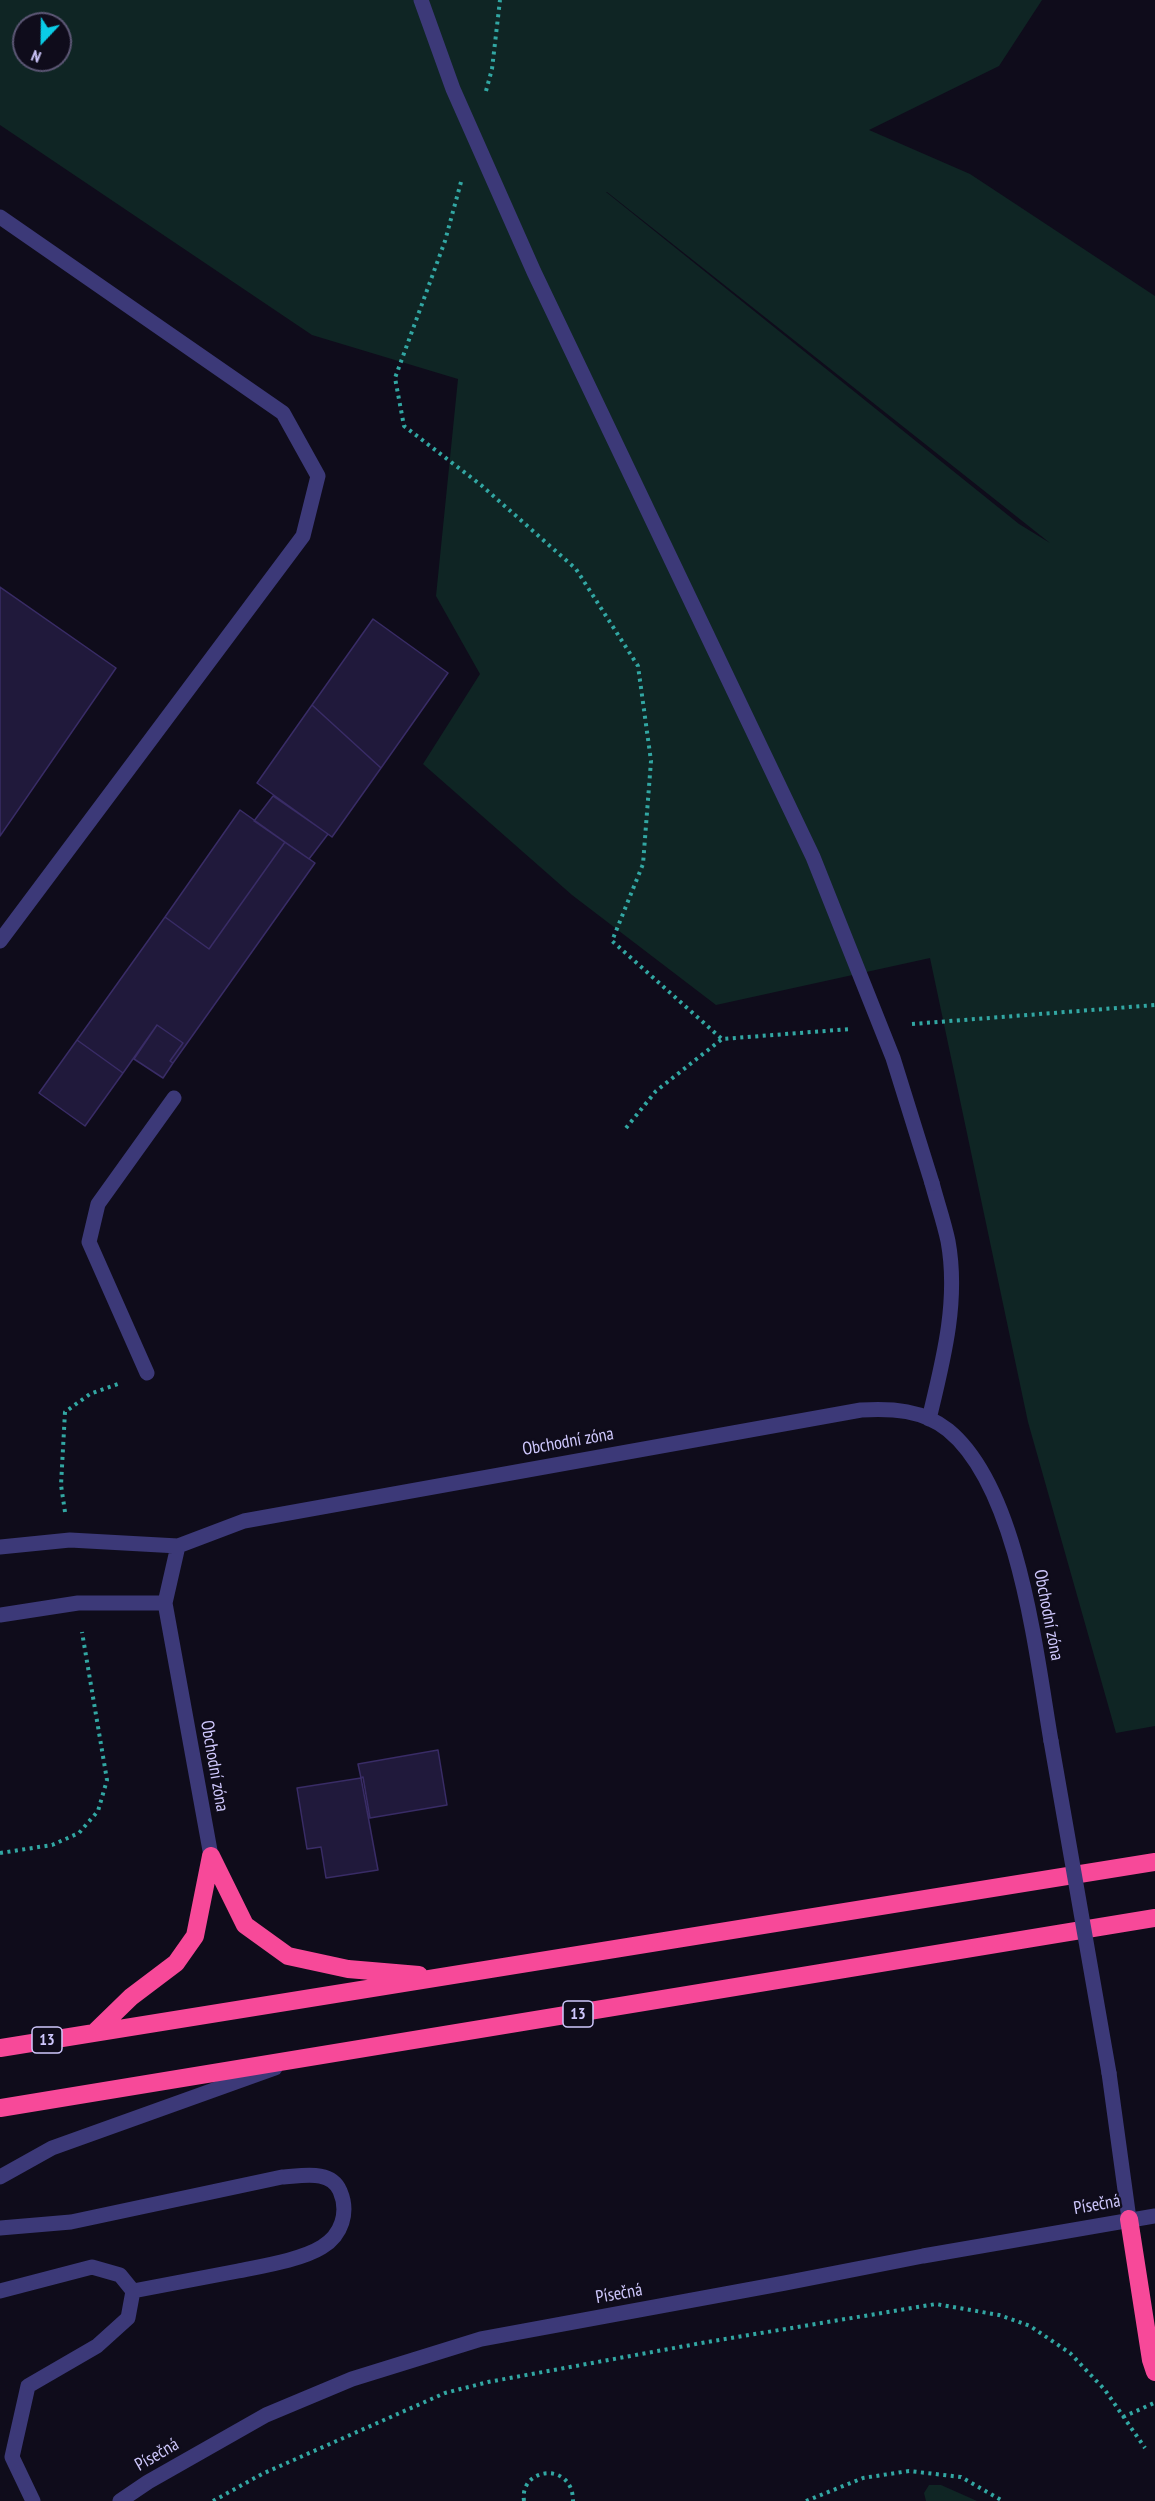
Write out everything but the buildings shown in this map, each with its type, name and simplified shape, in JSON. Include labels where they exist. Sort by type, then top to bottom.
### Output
[{"type":"highway","points":[[211,1856],[245,1925],[288,1956],[348,1969],[446,1978]]},
{"type":"highway","points":[[94,2032],[131,1997],[176,1964],[195,1936],[211,1856]]},
{"type":"highway","name":"13","points":[[0,2049],[1155,1862]]},
{"type":"highway","name":"13","points":[[0,2108],[1155,1918]]},
{"type":"highway","points":[[1129,2219],[1151,2360],[1155,2372]]},
{"type":"street","points":[[421,0],[453,89],[534,272],[813,857],[893,1058],[948,1242],[951,1284],[947,1342],[929,1419]]},
{"type":"street","points":[[0,217],[283,413],[318,476],[303,536],[0,941]]},
{"type":"street","points":[[147,1373],[89,1242],[98,1204],[174,1098]]},
{"type":"street","name":"Obchodní zóna","points":[[211,1856],[165,1604],[178,1546],[244,1521],[793,1421],[861,1410],[887,1409],[929,1419],[947,1430],[975,1462],[993,1493],[1019,1569],[1109,2073],[1129,2219]]},
{"type":"street","points":[[0,1547],[70,1540],[178,1546]]},
{"type":"street","points":[[0,1615],[78,1603],[165,1604]]},
{"type":"street","points":[[0,2177],[52,2148],[295,2061]]},
{"type":"street","points":[[0,2228],[71,2222],[282,2177],[318,2175],[332,2180],[339,2189],[345,2206],[344,2219],[336,2234],[322,2247],[278,2263],[133,2291]]},
{"type":"street","name":"Písečná","points":[[120,2501],[148,2482],[267,2415],[352,2379],[481,2339],[1155,2216]]},
{"type":"street","points":[[0,2291],[92,2267],[120,2275],[133,2291],[128,2318],[97,2346],[28,2386],[6,2454],[33,2501]]},
{"type":"path","points":[[486,92],[492,69],[500,0]]},
{"type":"path","points":[[464,172],[445,241],[395,378],[404,426],[481,485],[576,569],[638,666],[651,761],[643,864],[612,941],[722,1039]]},
{"type":"path","points":[[213,2501],[262,2474],[445,2393],[488,2382],[706,2342],[936,2304],[999,2315],[1030,2326],[1070,2353],[1105,2390],[1145,2448]]},
{"type":"path","points":[[1123,2417],[1155,2402]]},
{"type":"path","points":[[806,2501],[863,2478],[909,2470],[961,2477],[1003,2501]]},
{"type":"path","points":[[524,2501],[524,2489],[528,2482],[542,2473],[550,2472],[558,2474],[570,2486],[573,2501]]},
{"type":"green space","points":[[0,0],[1042,0],[999,66],[869,130],[970,174],[1155,296],[1155,1726],[1116,1733],[1028,1422],[930,958],[716,1005],[572,895],[423,764],[480,674],[436,596],[458,379],[312,335],[0,125]],"holes":[[[607,192],[1050,543],[1019,524]]]},
{"type":"green space","points":[[929,2485],[941,2485],[977,2501],[926,2501],[924,2493]]}]
